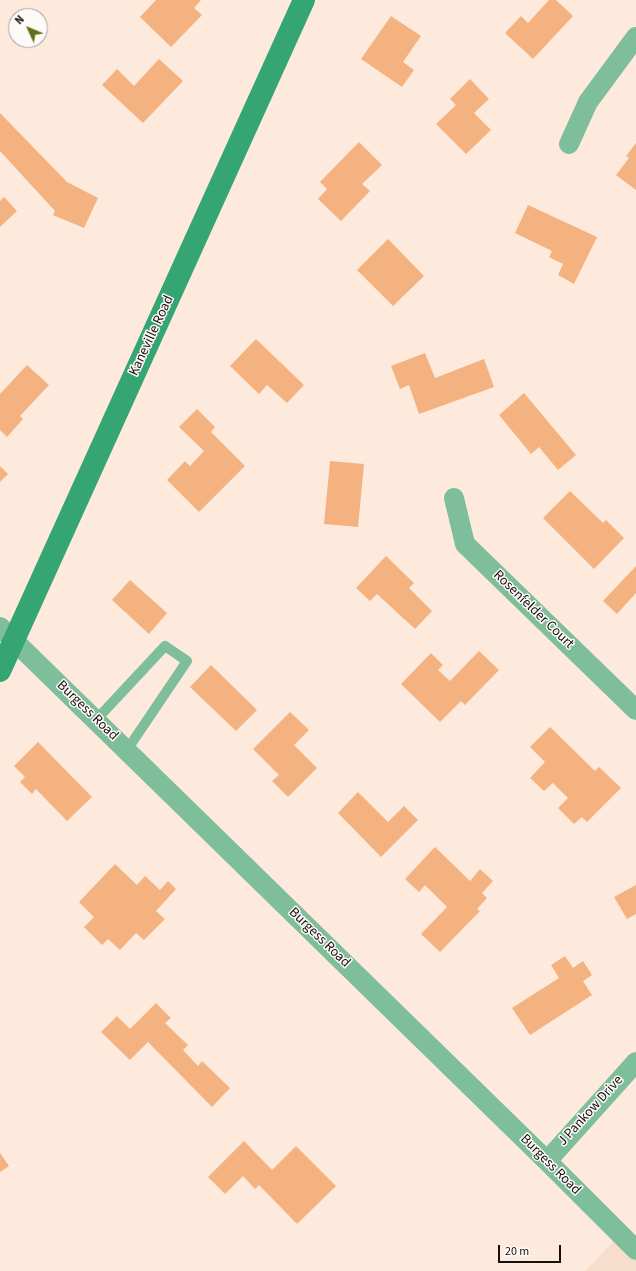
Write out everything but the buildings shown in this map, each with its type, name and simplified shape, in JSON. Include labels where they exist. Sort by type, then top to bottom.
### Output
[{"type":"main road","name":"Kaneville Road","points":[[0,671],[7,633],[304,0]]},
{"type":"street","points":[[569,144],[588,102],[636,37]]},
{"type":"street","name":"Rosenfelder Court","points":[[454,498],[464,544],[636,710]]},
{"type":"street","name":"Burgess Road","points":[[7,633],[547,1161],[636,1250]]},
{"type":"street","name":"J Pankow Drive","points":[[547,1161],[636,1062]]},
{"type":"lane","points":[[96,720],[165,646],[187,661],[127,750]]},
{"type":"shaded area","points":[[636,1236],[636,1271],[585,1271],[615,1240]]}]
